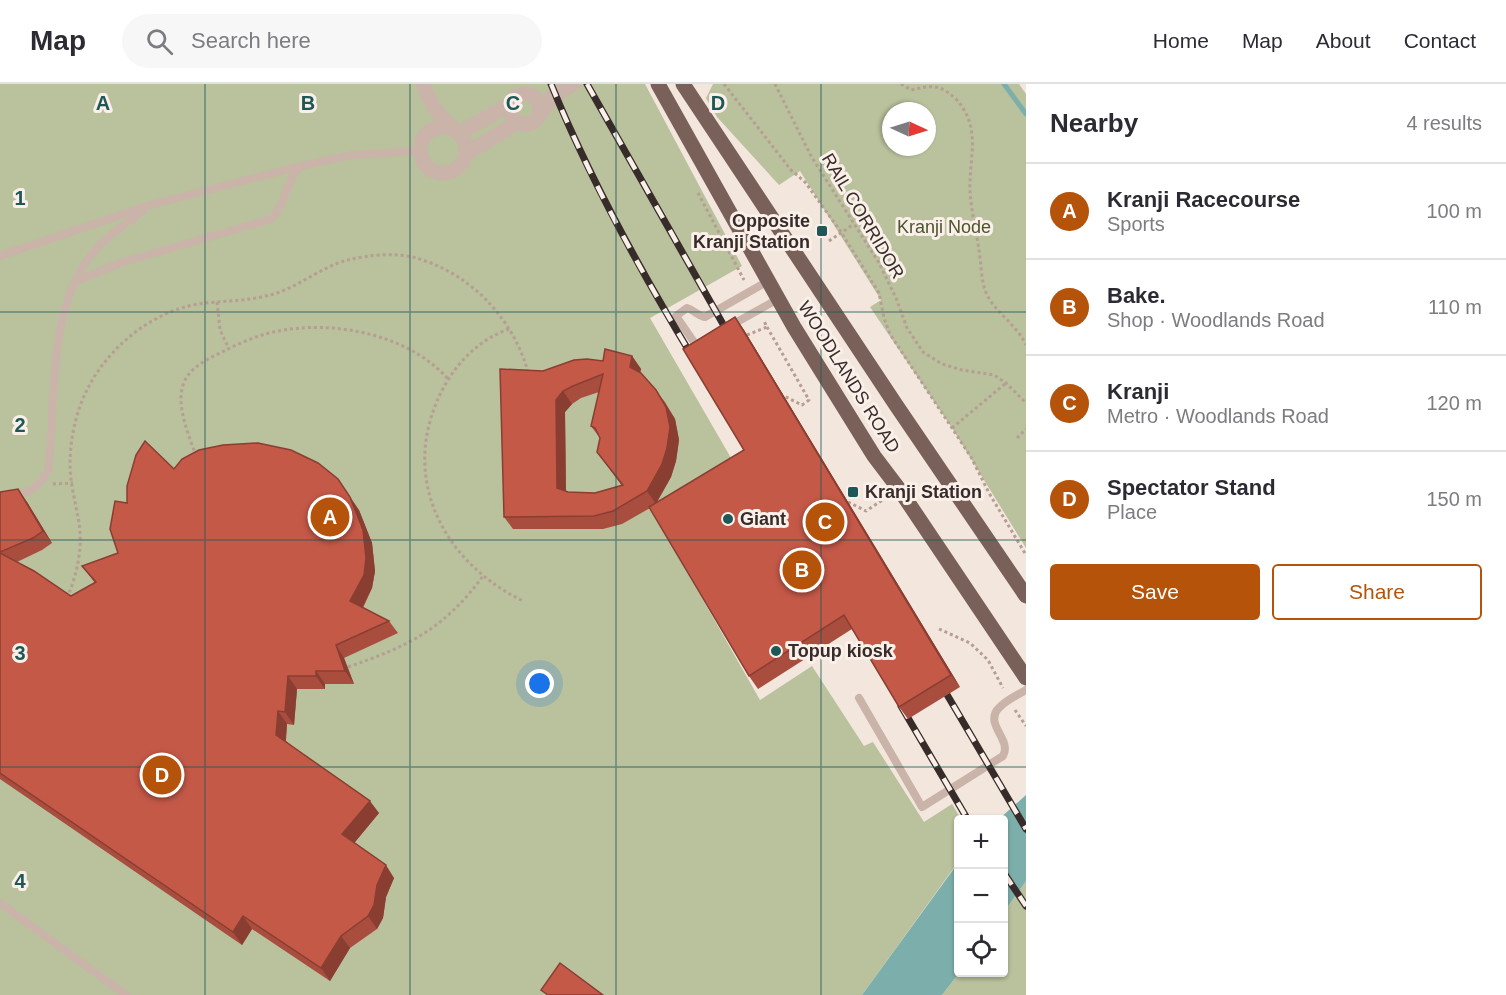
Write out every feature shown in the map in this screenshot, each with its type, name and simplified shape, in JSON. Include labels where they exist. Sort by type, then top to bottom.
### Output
[{"type":"main road","name":"WOODLANDS ROAD","points":[[658,84],[778,299],[874,456],[899,489],[1026,678]]},
{"type":"main road","name":"WOODLANDS ROAD","points":[[683,84],[1026,596]]},
{"type":"main road","points":[[1009,654],[1026,654]]},
{"type":"street","points":[[423,84],[437,114],[456,131],[466,146],[466,154],[460,166],[455,170],[435,172],[424,164],[420,151],[430,103]]},
{"type":"street","points":[[466,154],[518,122],[528,123],[538,118],[551,98],[573,84]]},
{"type":"street","points":[[456,131],[511,104],[521,94],[551,98]]},
{"type":"street","points":[[531,94],[539,101],[538,118]]},
{"type":"street","points":[[511,104],[511,114],[518,122]]},
{"type":"street","points":[[425,135],[435,128],[448,127],[456,131]]},
{"type":"lane","points":[[0,256],[150,205],[301,166],[352,155],[420,151]]},
{"type":"lane","points":[[74,282],[120,263],[271,219],[280,206],[294,173],[301,166]]},
{"type":"lane","points":[[0,500],[26,494],[43,480],[48,470],[60,328],[65,304],[74,282],[97,249],[114,232],[150,205]]},
{"type":"lane","points":[[714,335],[696,345],[676,316],[687,308],[705,317],[768,281]]},
{"type":"lane","points":[[723,330],[778,299]]},
{"type":"lane","points":[[859,699],[922,807],[1003,756],[1006,751],[1005,744],[994,719],[997,710],[1026,690]]},
{"type":"lane","points":[[0,903],[126,995]]},
{"type":"path","points":[[724,84],[791,170],[805,182],[841,232],[879,293],[890,334],[971,457],[989,493],[1026,555]]},
{"type":"path","name":"RAIL CORRIDOR","points":[[775,84],[811,156],[879,264],[896,298],[907,328],[923,352],[942,364],[994,375],[1026,403]]},
{"type":"path","points":[[901,84],[911,90],[931,84],[944,88],[966,112],[972,128],[973,145],[970,192],[985,290],[995,307],[1019,331],[1026,345]]},
{"type":"path","points":[[791,170],[793,177]]},
{"type":"path","points":[[697,190],[750,291]]},
{"type":"path","points":[[829,241],[854,224]]},
{"type":"path","points":[[66,599],[76,570],[80,546],[70,465],[78,411],[87,389],[105,360],[128,338],[153,320],[192,305],[271,295],[328,267],[348,260],[396,255],[414,257],[435,265],[471,285],[509,329],[522,351],[529,383]]},
{"type":"path","points":[[217,302],[220,330],[229,349]]},
{"type":"path","points":[[767,327],[809,400],[802,405],[784,396]]},
{"type":"path","points":[[197,457],[184,418],[182,387],[188,375],[203,362],[262,335],[287,330],[336,328],[373,334],[408,348],[439,368],[448,379]]},
{"type":"path","points":[[509,329],[488,338],[448,379],[437,399],[427,432],[424,454],[426,480],[436,516],[456,549],[483,576],[523,601]]},
{"type":"path","points":[[747,335],[757,332]]},
{"type":"path","points":[[952,428],[1006,384]]},
{"type":"path","points":[[1017,438],[1026,429]]},
{"type":"path","points":[[848,502],[866,511],[899,489]]},
{"type":"path","points":[[348,667],[412,642],[434,628],[466,598],[483,576]]},
{"type":"path","points":[[939,629],[970,643],[988,660],[1009,701],[1026,726]]},
{"type":"green space","points":[[0,84],[645,84],[742,266],[650,318],[738,470],[658,521],[760,700],[812,666],[864,746],[873,742],[924,822],[952,804],[959,815],[954,815],[954,868],[862,995],[0,995]]},
{"type":"green space","name":"Kranji Node","points":[[713,84],[1019,84],[1026,94],[1026,548],[952,428],[870,307],[881,300],[800,171],[779,185],[717,117],[706,98]]},
{"type":"green space","points":[[1026,881],[1026,995],[942,995],[956,977],[1008,977],[1008,906]]},
{"type":"water","points":[[1026,795],[1026,881],[1008,906],[1008,815],[1004,815]]},
{"type":"water","points":[[954,868],[954,977],[956,977],[942,995],[862,995]]},
{"type":"building","points":[[735,317],[951,675],[899,707],[844,615],[749,676],[649,507],[744,450],[683,349]]},
{"type":"building","points":[[605,349],[632,356],[630,367],[641,373],[656,390],[666,407],[670,427],[667,448],[662,464],[647,491],[613,511],[594,516],[504,517],[500,369],[543,371],[574,360],[603,361]],"holes":[[[603,374],[591,426],[595,428],[600,438],[597,452],[623,485],[595,493],[568,492],[557,488],[556,400],[563,391]]]},
{"type":"building","points":[[145,441],[174,469],[182,459],[199,450],[223,445],[258,443],[291,450],[318,463],[338,479],[350,497],[363,530],[366,558],[364,575],[350,601],[389,621],[336,645],[345,671],[316,671],[316,676],[288,676],[285,712],[278,711],[276,735],[370,801],[342,834],[386,865],[377,885],[374,905],[368,916],[341,936],[321,968],[243,916],[233,932],[0,773],[0,553],[34,571],[71,596],[96,582],[82,566],[118,553],[110,529],[115,501],[127,503],[127,486],[136,455]]},
{"type":"building","points":[[18,489],[43,531],[33,538],[0,552],[0,492]]},
{"type":"building","points":[[560,963],[603,995],[548,995],[541,990]]},
{"type":"waterway","points":[[1004,84],[1026,114]]},
{"type":"railway","points":[[551,84],[582,155],[617,225],[695,361]]},
{"type":"railway","points":[[587,84],[732,340]]},
{"type":"railway","points":[[939,681],[1026,829]]},
{"type":"railway","points":[[901,706],[965,815]]},
{"type":"railway","points":[[1008,879],[1026,906]]},
{"type":"place","name":"Opposite Kranji Station","points":[[822,231]]},
{"type":"place","name":"Kranji Station","points":[[853,492]]},
{"type":"place","name":"Kranji Racecourse","points":[[330,517]]},
{"type":"place","name":"Giant","points":[[728,519]]},
{"type":"place","name":"Kranji","points":[[825,522]]},
{"type":"place","name":"Bake.","points":[[802,570]]},
{"type":"place","name":"Topup kiosk","points":[[776,651]]},
{"type":"place","name":"Spectator Stand","points":[[162,775]]}]
